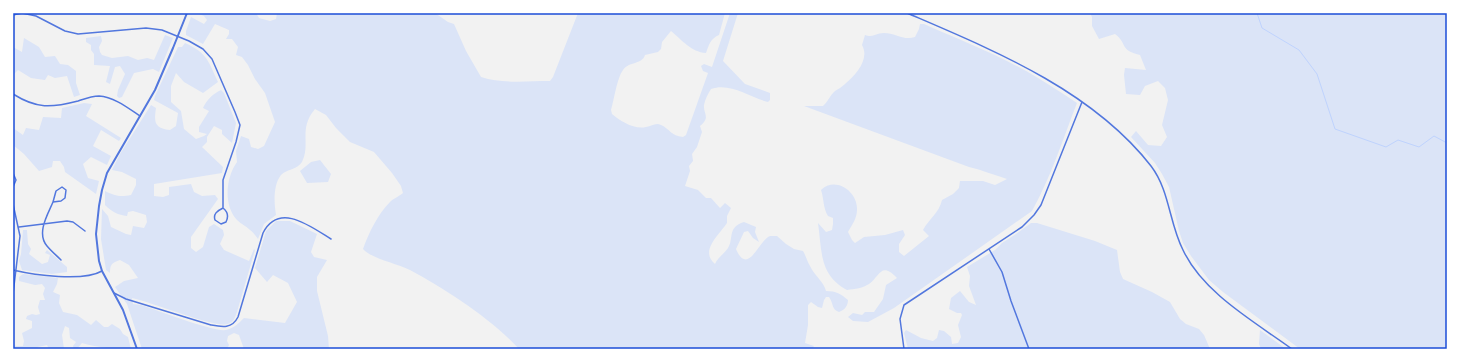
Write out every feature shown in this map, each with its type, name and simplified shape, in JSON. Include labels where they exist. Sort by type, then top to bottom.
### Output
[{"type":"street","points":[[13,15],[22,13],[36,16],[65,31],[78,34],[146,28],[162,30],[197,45],[208,54],[238,120],[239,132],[223,180],[223,208],[227,213],[228,219],[224,223],[219,223],[215,220],[214,216],[223,208]]},
{"type":"street","points":[[136,349],[123,310],[102,271],[96,244],[102,190],[107,173],[112,163],[155,90],[187,13]]},
{"type":"street","points":[[907,13],[1011,60],[1049,81],[1082,102],[1108,122],[1150,165],[1162,182],[1168,199],[1174,227],[1182,250],[1190,264],[1225,300],[1292,349]]},
{"type":"street","points":[[13,94],[32,104],[46,106],[59,106],[92,97],[107,97],[140,116]]},
{"type":"street","points":[[904,349],[900,319],[904,306],[1022,227],[1034,215],[1041,205],[1082,102]]},
{"type":"street","points":[[13,173],[16,180],[13,187]]},
{"type":"street","points":[[53,202],[65,198],[66,191],[64,188],[60,188],[56,191],[44,223],[43,236],[44,243],[60,260]]},
{"type":"street","points":[[13,205],[20,236],[19,251],[14,270],[13,294]]},
{"type":"street","points":[[114,293],[126,299],[211,325],[222,327],[231,326],[236,323],[238,318],[263,233],[272,221],[285,217],[295,220],[331,239]]},
{"type":"street","points":[[19,227],[67,221],[73,222],[84,231]]},
{"type":"street","points":[[989,249],[1002,272],[1029,349]]},
{"type":"street","points":[[14,270],[37,274],[82,277],[97,274],[102,271]]},
{"type":"shaded area","points":[[196,13],[256,13],[259,18],[270,21],[276,19],[277,13],[435,13],[448,22],[454,24],[466,51],[481,77],[497,81],[515,82],[550,81],[553,77],[578,13],[725,13],[719,35],[712,40],[706,53],[691,48],[671,31],[662,42],[661,49],[658,52],[645,55],[638,62],[626,67],[619,78],[611,110],[612,114],[623,122],[637,127],[642,128],[659,124],[673,134],[683,137],[686,135],[708,73],[703,71],[701,66],[704,64],[712,67],[730,13],[738,13],[723,61],[745,84],[770,93],[770,100],[768,102],[740,91],[725,87],[718,87],[711,89],[705,101],[704,108],[706,118],[700,126],[702,132],[697,147],[692,154],[693,161],[689,166],[690,171],[685,186],[698,190],[706,198],[711,198],[720,208],[725,203],[731,208],[727,216],[727,223],[712,243],[709,254],[715,264],[730,245],[735,227],[744,222],[756,227],[755,232],[759,242],[753,238],[748,231],[744,232],[736,249],[740,257],[745,259],[749,258],[766,239],[770,236],[777,236],[794,249],[803,251],[826,291],[836,292],[843,296],[848,300],[847,305],[843,310],[839,312],[836,311],[829,297],[826,297],[822,308],[811,302],[808,305],[808,325],[805,343],[814,346],[812,349],[519,349],[496,327],[453,295],[410,270],[372,256],[363,249],[371,230],[382,212],[392,201],[403,193],[401,186],[374,152],[350,142],[326,115],[315,109],[307,123],[305,149],[302,162],[297,167],[283,173],[278,179],[275,194],[276,215],[264,224],[258,239],[237,220],[233,214],[228,199],[228,183],[233,168],[237,162],[236,151],[241,136],[249,139],[251,147],[258,149],[264,146],[275,122],[265,93],[242,57],[236,55],[238,47],[232,39],[226,39],[229,34],[229,30],[215,24],[203,44],[186,35],[191,17],[204,24],[207,20],[204,16]]},
{"type":"shaded area","points":[[1090,13],[1447,13],[1447,349],[1300,349],[1209,280],[1183,243],[1169,187],[1162,174],[1155,163],[1131,137],[1136,131],[1148,145],[1161,146],[1167,137],[1162,125],[1168,100],[1165,88],[1158,81],[1145,86],[1140,95],[1126,94],[1124,75],[1125,68],[1146,70],[1140,55],[1126,49],[1115,34],[1099,39],[1092,26],[1092,17]]},
{"type":"shaded area","points":[[920,24],[924,24],[982,49],[1024,70],[1077,103],[1051,171],[1032,211],[894,308],[868,322],[853,321],[848,317],[853,313],[862,315],[865,312],[874,312],[883,299],[886,285],[897,278],[892,273],[884,270],[869,284],[859,288],[847,290],[831,277],[827,270],[822,253],[818,223],[826,232],[832,230],[833,218],[828,216],[826,213],[821,190],[827,186],[839,185],[850,192],[854,197],[857,213],[848,232],[855,243],[864,237],[885,235],[903,230],[905,235],[899,244],[899,252],[904,256],[929,236],[923,230],[925,226],[939,209],[942,200],[953,194],[959,188],[960,181],[983,181],[995,185],[1007,179],[969,167],[804,106],[823,106],[835,91],[853,76],[863,61],[864,50],[862,45],[865,35],[873,36],[884,33],[911,38],[915,37]]},
{"type":"shaded area","points":[[165,35],[173,38],[159,72],[153,69],[134,73],[122,97],[119,98],[117,96],[118,90],[125,74],[120,66],[115,67],[110,84],[106,82],[110,66],[94,65],[94,54],[91,50],[91,45],[86,42],[86,38],[101,36],[102,41],[99,47],[102,55],[112,58],[128,56],[138,60],[147,58],[154,60]]},
{"type":"shaded area","points":[[24,38],[39,47],[45,57],[55,56],[60,64],[68,65],[76,71],[76,83],[80,95],[74,97],[67,76],[55,78],[48,75],[45,80],[31,78],[18,70],[13,75],[13,47],[22,52]]},
{"type":"shaded area","points":[[185,43],[198,50],[206,58],[218,82],[203,93],[184,82],[176,73],[171,86],[171,102],[181,111],[184,129],[196,139],[207,134],[199,132],[199,127],[209,111],[203,108],[206,102],[215,93],[221,90],[224,93],[236,123],[232,143],[222,134],[222,130],[214,126],[207,137],[207,142],[202,147],[223,167],[222,173],[154,184],[154,196],[163,197],[169,195],[169,187],[191,184],[194,192],[202,196],[215,195],[218,199],[191,237],[191,248],[196,252],[203,247],[209,227],[214,224],[223,230],[224,235],[220,244],[224,250],[249,261],[254,249],[255,250],[237,312],[232,322],[228,324],[220,324],[196,319],[132,298],[133,304],[141,305],[219,330],[231,328],[244,318],[285,323],[297,302],[288,283],[273,275],[267,282],[255,268],[266,231],[276,221],[290,221],[317,234],[311,252],[314,257],[327,260],[317,277],[317,291],[328,336],[329,349],[244,349],[239,335],[234,333],[228,336],[227,341],[229,345],[227,349],[142,349],[127,304],[115,287],[124,281],[138,278],[129,265],[120,260],[112,264],[110,273],[106,270],[101,239],[102,209],[108,216],[111,227],[126,234],[131,235],[133,226],[144,228],[147,222],[146,215],[133,211],[128,212],[127,216],[124,216],[110,210],[105,205],[105,191],[118,196],[131,195],[136,185],[136,179],[122,172],[112,170],[120,154],[151,105],[156,108],[155,121],[158,126],[170,130],[176,126],[178,113],[154,100],[178,47],[182,47]]},
{"type":"shaded area","points":[[84,103],[92,104],[86,116],[121,138],[119,141],[101,130],[93,146],[111,156],[107,165],[91,157],[83,164],[88,178],[99,181],[96,194],[65,172],[60,161],[53,161],[52,167],[39,171],[24,154],[13,145],[13,128],[23,135],[26,128],[39,130],[43,117],[61,118],[62,108]]},
{"type":"shaded area","points":[[320,160],[331,174],[328,182],[307,183],[300,171],[311,162]]},
{"type":"shaded area","points":[[1031,223],[1037,223],[1095,241],[1117,250],[1120,272],[1123,279],[1170,302],[1180,319],[1186,324],[1199,329],[1204,335],[1210,349],[908,349],[904,333],[906,330],[921,338],[933,341],[937,338],[939,330],[944,331],[951,337],[952,344],[958,343],[961,337],[958,325],[962,315],[961,313],[957,313],[949,309],[951,298],[960,291],[969,302],[976,305],[969,286],[970,276],[967,267],[995,250],[1002,243]]},
{"type":"shaded area","points":[[23,230],[27,230],[28,244],[31,249],[29,254],[42,264],[48,262],[50,255],[45,253],[47,250],[67,267],[67,272],[52,274],[22,270],[19,261]]},
{"type":"shaded area","points":[[23,274],[58,278],[53,292],[60,295],[59,303],[63,312],[77,315],[91,325],[96,320],[104,327],[108,327],[112,324],[128,337],[131,349],[106,348],[82,343],[77,349],[74,349],[73,346],[76,342],[70,338],[69,328],[65,326],[62,335],[64,349],[49,349],[47,345],[38,347],[37,349],[13,349],[13,344],[16,346],[23,346],[24,341],[22,333],[32,328],[32,321],[26,319],[27,316],[32,314],[40,314],[38,307],[40,300],[45,300],[43,294],[45,288],[42,284],[35,285],[19,281],[19,277]]},
{"type":"shaded area","points":[[1260,330],[1286,349],[1261,349],[1259,344]]},
{"type":"waterway","points":[[1257,13],[1262,28],[1299,50],[1317,74],[1335,129],[1386,147],[1398,140],[1419,147],[1434,136],[1447,143]]}]
